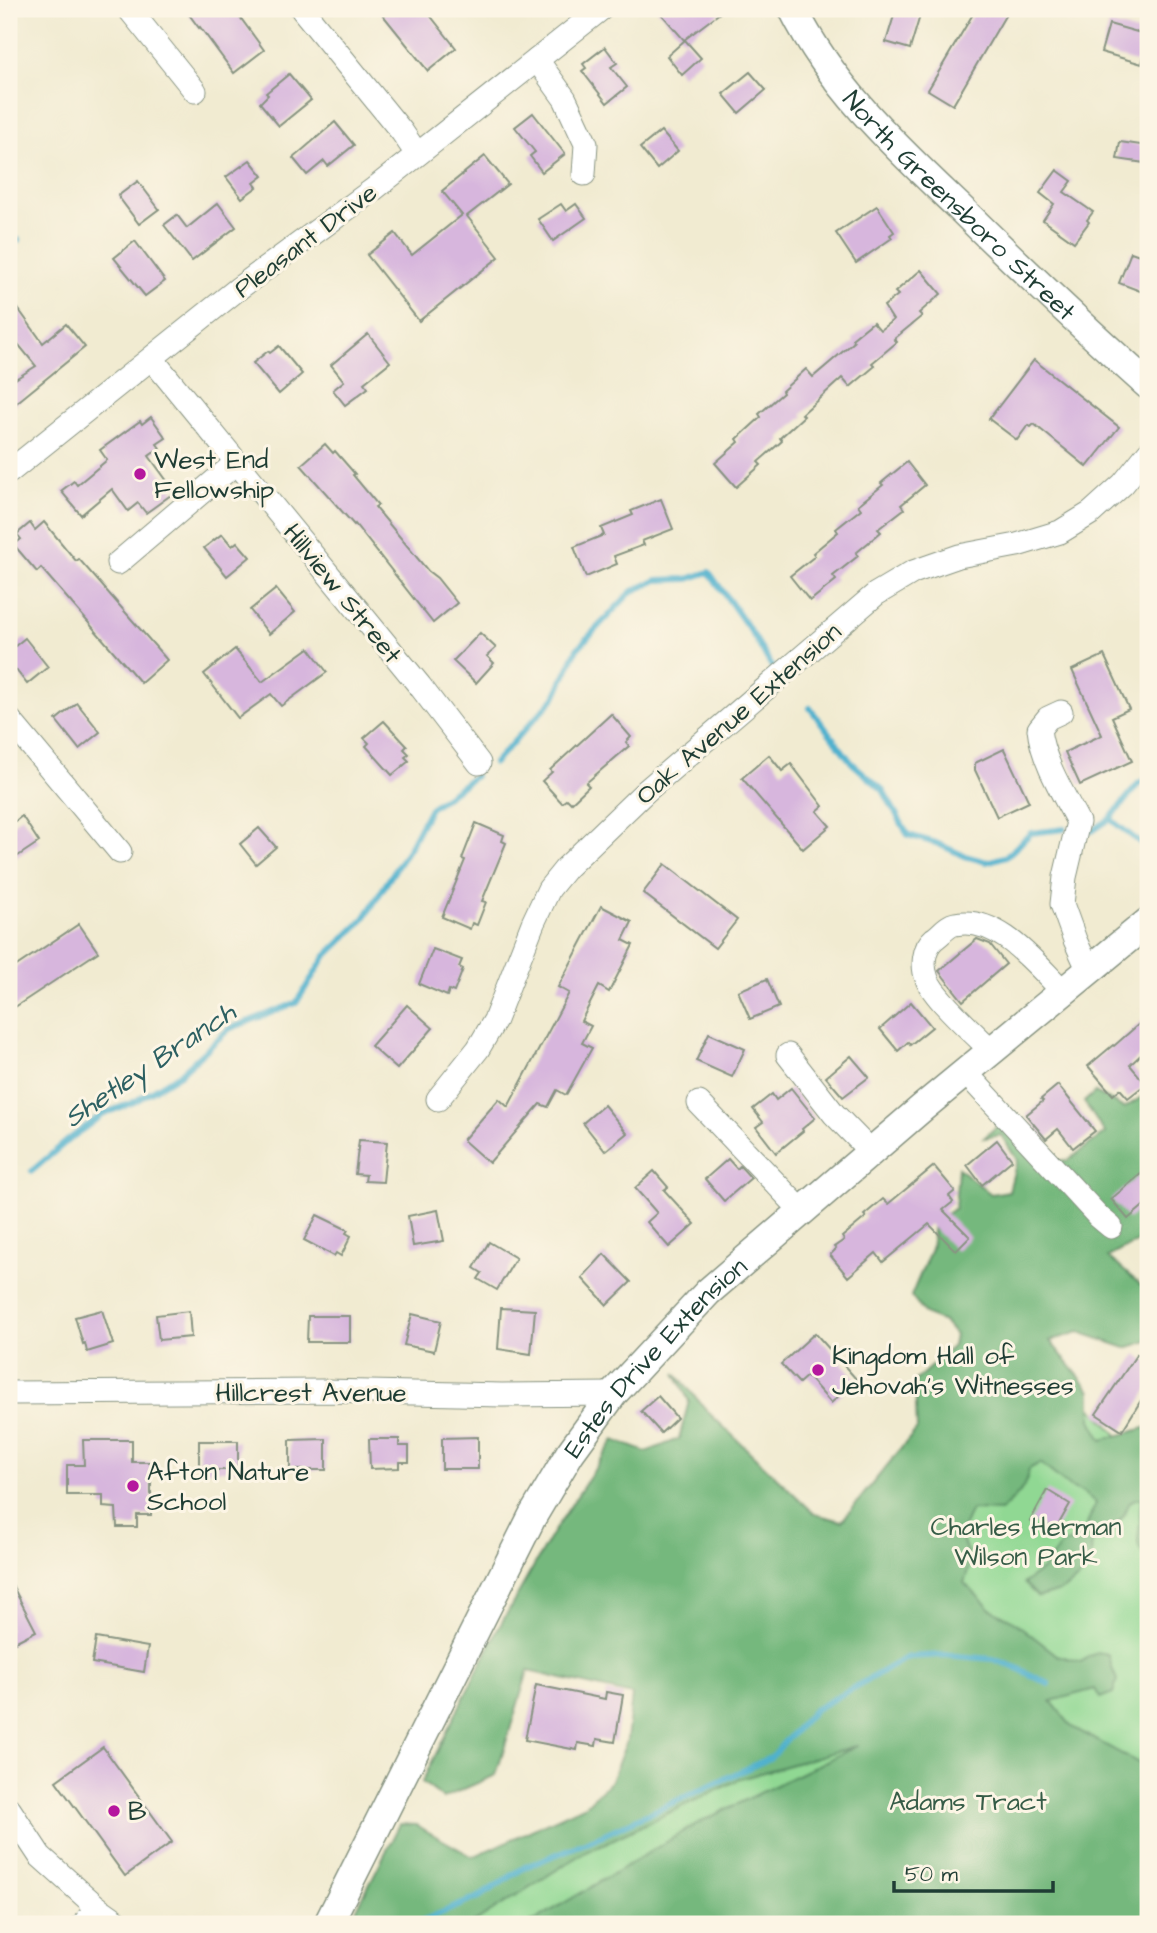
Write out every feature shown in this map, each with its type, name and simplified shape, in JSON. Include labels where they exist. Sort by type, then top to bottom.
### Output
[{"type":"main road","name":"North Greensboro Street","points":[[793,9],[827,66],[878,128],[1066,312],[1148,385]]},
{"type":"main road","name":"Estes Drive Extension","points":[[328,1924],[532,1517],[570,1454],[613,1394],[708,1292],[965,1072],[1148,922]]},
{"type":"street","points":[[128,9],[195,91]]},
{"type":"street","points":[[302,9],[417,154]]},
{"type":"street","name":"Pleasant Drive","points":[[9,472],[239,288],[374,189],[601,9]]},
{"type":"street","points":[[537,60],[565,99],[586,144],[584,174]]},
{"type":"street","name":"Hillview Street","points":[[152,359],[420,686],[479,763]]},
{"type":"street","name":"Oak Avenue Extension","points":[[438,1099],[478,1049],[495,1020],[549,889],[566,868],[646,791],[876,594],[913,572],[958,556],[1017,545],[1060,532],[1091,513],[1123,484],[1148,453]]},
{"type":"street","points":[[118,563],[237,462]]},
{"type":"street","points":[[1061,712],[1048,718],[1038,729],[1059,785],[1078,822],[1065,877],[1062,904],[1089,971]]},
{"type":"street","points":[[9,719],[120,852]]},
{"type":"street","points":[[992,1051],[935,993],[926,979],[924,961],[928,944],[953,924],[980,924],[1005,934],[1064,992]]},
{"type":"street","points":[[788,1055],[834,1114],[871,1152]]},
{"type":"street","points":[[965,1072],[1111,1227]]},
{"type":"street","points":[[699,1103],[802,1211]]},
{"type":"street","name":"Hillcrest Avenue","points":[[9,1393],[325,1391],[502,1395],[613,1394]]},
{"type":"street","points":[[9,1809],[40,1856],[91,1916],[121,1924]]},
{"type":"green space","name":"Adams Tract","points":[[1095,1092],[1124,1108],[1148,1093],[1148,1239],[1144,1238],[1108,1257],[1148,1291],[1148,1341],[1126,1348],[1079,1332],[1050,1341],[1091,1391],[1091,1420],[1102,1440],[1148,1427],[1148,1560],[1140,1550],[1138,1542],[1142,1498],[1132,1500],[1124,1516],[1094,1539],[1087,1565],[1078,1579],[1064,1589],[1038,1597],[1024,1583],[1045,1567],[1060,1546],[1082,1536],[1096,1503],[1040,1463],[1029,1469],[1023,1488],[1000,1511],[971,1510],[962,1531],[971,1561],[964,1583],[991,1609],[1012,1620],[1057,1655],[1081,1662],[1094,1654],[1109,1656],[1117,1680],[1113,1693],[1100,1698],[1095,1689],[1051,1701],[1072,1727],[1148,1768],[1148,1924],[529,1924],[700,1822],[859,1745],[740,1779],[580,1855],[472,1924],[349,1924],[400,1824],[416,1825],[473,1857],[586,1805],[611,1781],[627,1740],[632,1695],[528,1671],[496,1775],[443,1798],[422,1782],[497,1631],[552,1534],[614,1440],[646,1452],[679,1439],[689,1401],[675,1373],[709,1413],[815,1514],[842,1521],[917,1429],[915,1381],[953,1346],[955,1335],[944,1322],[926,1315],[911,1296],[931,1249],[934,1222],[955,1208],[958,1168],[991,1194],[1009,1191],[1017,1160],[1001,1135],[984,1138],[999,1124],[1041,1160],[1067,1161],[1105,1133],[1084,1102]]},
{"type":"green space","points":[[1034,1346],[1148,1468],[1148,1924],[353,1924],[777,1745],[853,1550]]},
{"type":"building","points":[[185,9],[234,9],[264,50],[234,73]]},
{"type":"building","points":[[378,9],[425,9],[456,48],[428,71]]},
{"type":"building","points":[[657,9],[725,9],[684,40]]},
{"type":"building","points":[[896,9],[922,9],[910,49],[886,42]]},
{"type":"building","points":[[976,9],[1009,9],[953,105],[928,90]]},
{"type":"building","points":[[1109,24],[1148,35],[1142,64],[1101,52]]},
{"type":"building","points":[[685,40],[701,58],[682,75],[667,56]]},
{"type":"building","points":[[605,47],[617,63],[611,67],[627,87],[607,103],[582,71],[586,68],[583,64]]},
{"type":"building","points":[[750,72],[766,90],[739,113],[723,94]]},
{"type":"building","points":[[289,74],[311,100],[279,126],[260,103],[268,95],[266,93]]},
{"type":"building","points":[[533,113],[565,154],[542,172],[530,156],[535,152],[515,127]]},
{"type":"building","points":[[335,122],[354,145],[328,166],[324,161],[307,175],[293,158]]},
{"type":"building","points":[[661,131],[678,151],[657,169],[640,148]]},
{"type":"building","points":[[1120,142],[1148,146],[1145,163],[1117,159]]},
{"type":"building","points":[[485,156],[508,184],[467,216],[499,257],[419,321],[367,255],[395,233],[412,255],[462,215],[442,191]]},
{"type":"building","points":[[250,160],[263,176],[254,183],[257,187],[242,198],[226,177]]},
{"type":"building","points":[[1057,170],[1072,181],[1064,192],[1093,212],[1074,242],[1043,220],[1054,204],[1040,193]]},
{"type":"building","points":[[138,181],[159,209],[139,224],[118,196]]},
{"type":"building","points":[[218,203],[236,227],[192,261],[164,225],[177,215],[187,228]]},
{"type":"building","points":[[561,204],[566,211],[576,204],[586,218],[553,241],[538,219]]},
{"type":"building","points":[[877,206],[894,232],[890,235],[892,238],[856,263],[836,233]]},
{"type":"building","points":[[135,241],[165,281],[145,296],[114,258]]},
{"type":"building","points":[[1131,252],[1148,258],[1148,294],[1119,283]]},
{"type":"building","points":[[921,270],[941,294],[919,313],[922,316],[894,339],[897,342],[872,363],[875,366],[850,387],[842,378],[802,414],[804,416],[780,438],[782,441],[758,462],[761,465],[736,487],[715,463],[739,442],[737,439],[761,417],[759,414],[806,369],[813,377],[873,322],[880,330],[893,320],[884,306],[898,295],[895,292]]},
{"type":"building","points":[[9,296],[43,343],[66,324],[85,347],[9,409],[9,383],[36,366],[9,333]]},
{"type":"building","points":[[368,334],[390,362],[364,383],[368,388],[345,405],[333,390],[344,381],[331,365]]},
{"type":"building","points":[[279,346],[302,374],[279,394],[253,363]]},
{"type":"building","points":[[1034,360],[1119,427],[1087,467],[1034,424],[1031,427],[1028,425],[1017,440],[989,419]]},
{"type":"building","name":"West End Fellowship","points":[[151,417],[166,438],[157,444],[160,448],[149,456],[175,492],[146,513],[138,503],[128,511],[112,489],[81,515],[61,491],[74,481],[77,485],[107,460],[100,450],[140,421],[142,424]]},
{"type":"building","points":[[325,444],[333,453],[335,451],[355,474],[353,475],[378,505],[375,507],[457,603],[433,623],[355,524],[301,465]]},
{"type":"building","points":[[907,462],[925,485],[901,505],[904,509],[878,529],[881,532],[856,553],[858,556],[833,576],[836,580],[810,601],[790,576],[815,556],[813,553],[838,532],[836,529],[861,509],[858,505]]},
{"type":"building","points":[[661,499],[673,529],[642,541],[644,545],[614,556],[617,564],[586,577],[574,547],[604,535],[601,528],[633,515],[631,511]]},
{"type":"building","points":[[44,522],[167,660],[141,683],[41,568],[37,572],[14,545],[21,539],[17,534],[30,523],[35,530]]},
{"type":"building","points":[[222,534],[232,546],[237,542],[250,557],[227,576],[204,548]]},
{"type":"building","points":[[276,589],[295,612],[269,634],[250,610]]},
{"type":"building","points":[[480,633],[496,648],[487,656],[494,663],[476,683],[453,661]]},
{"type":"building","points":[[25,638],[48,667],[27,684],[9,661],[9,651]]},
{"type":"building","points":[[309,648],[327,672],[281,706],[271,694],[238,718],[204,674],[235,649],[262,682]]},
{"type":"building","points":[[1104,655],[1129,709],[1112,717],[1132,761],[1080,785],[1065,752],[1102,735],[1072,670]]},
{"type":"building","points":[[77,703],[100,732],[79,749],[56,720]]},
{"type":"building","points":[[611,714],[631,737],[626,742],[629,746],[586,783],[589,786],[571,803],[567,799],[562,803],[542,781],[552,772],[550,770]]},
{"type":"building","points":[[384,721],[407,746],[404,749],[409,754],[405,757],[409,761],[392,775],[366,746],[369,743],[364,738]]},
{"type":"building","points":[[1004,749],[1029,802],[997,817],[975,770],[975,763]]},
{"type":"building","points":[[769,755],[782,771],[791,764],[823,806],[817,811],[830,826],[803,849],[742,778]]},
{"type":"building","points":[[22,816],[39,842],[9,862],[9,826]]},
{"type":"building","points":[[476,823],[504,835],[502,841],[506,843],[482,901],[486,902],[477,925],[472,923],[470,929],[442,917],[465,860],[462,859]]},
{"type":"building","points":[[259,828],[276,847],[256,864],[240,844]]},
{"type":"building","points":[[665,864],[737,920],[715,948],[643,893]]},
{"type":"building","points":[[601,906],[632,922],[623,940],[633,945],[609,992],[599,986],[581,1021],[591,1026],[582,1043],[592,1048],[566,1095],[557,1090],[548,1107],[540,1104],[489,1163],[463,1140],[499,1099],[508,1107],[569,993],[558,987]]},
{"type":"building","points":[[79,924],[98,952],[9,1011],[9,971]]},
{"type":"building","points":[[977,939],[990,944],[1006,964],[963,1001],[939,971]]},
{"type":"building","points":[[433,949],[462,960],[459,967],[463,969],[454,992],[449,990],[447,996],[419,984]]},
{"type":"building","points":[[767,979],[779,1007],[750,1019],[738,991]]},
{"type":"building","points":[[911,1002],[932,1027],[898,1051],[880,1029]]},
{"type":"building","points":[[407,1005],[433,1028],[397,1069],[371,1046]]},
{"type":"building","points":[[1148,1016],[1148,1048],[1130,1065],[1146,1084],[1128,1098],[1120,1089],[1113,1095],[1088,1066]]},
{"type":"building","points":[[709,1033],[745,1049],[732,1077],[696,1061]]},
{"type":"building","points":[[851,1056],[869,1077],[843,1097],[826,1077]]},
{"type":"building","points":[[1058,1085],[1095,1131],[1073,1148],[1058,1129],[1046,1139],[1026,1115]]},
{"type":"building","points":[[791,1088],[815,1118],[776,1153],[756,1127],[763,1122],[753,1109],[772,1094],[776,1100]]},
{"type":"building","points":[[604,1105],[627,1133],[605,1151],[583,1123]]},
{"type":"building","points":[[359,1140],[387,1142],[383,1182],[365,1181],[366,1175],[355,1174]]},
{"type":"building","points":[[997,1140],[1012,1160],[982,1185],[967,1165]]},
{"type":"building","points":[[728,1159],[737,1169],[740,1166],[751,1178],[724,1201],[705,1179]]},
{"type":"building","points":[[934,1166],[955,1191],[949,1196],[953,1202],[943,1210],[970,1237],[956,1251],[929,1224],[883,1262],[876,1253],[848,1277],[830,1255],[836,1249],[834,1247],[883,1199],[888,1204]]},
{"type":"building","points":[[1148,1168],[1148,1202],[1128,1219],[1111,1199]]},
{"type":"building","points":[[654,1171],[668,1187],[664,1190],[695,1224],[669,1247],[647,1222],[657,1213],[635,1188]]},
{"type":"building","points":[[438,1210],[444,1241],[413,1246],[408,1216]]},
{"type":"building","points":[[317,1215],[348,1230],[346,1233],[351,1236],[341,1256],[336,1253],[334,1256],[304,1240]]},
{"type":"building","points":[[489,1242],[516,1258],[497,1290],[478,1279],[482,1273],[474,1268]]},
{"type":"building","points":[[604,1254],[631,1282],[607,1305],[582,1278]]},
{"type":"building","points":[[501,1308],[535,1310],[531,1354],[498,1349]]},
{"type":"building","points":[[102,1310],[113,1344],[87,1352],[75,1317]]},
{"type":"building","points":[[189,1311],[191,1337],[159,1340],[156,1315]]},
{"type":"building","points":[[412,1314],[441,1321],[434,1351],[404,1345]]},
{"type":"building","points":[[308,1316],[350,1316],[350,1342],[307,1342]]},
{"type":"building","name":"Kingdom Hall of Jehovah’s Witnesses","points":[[815,1333],[857,1380],[831,1403],[807,1376],[799,1383],[781,1364]]},
{"type":"building","points":[[1137,1354],[1148,1362],[1148,1389],[1122,1431],[1096,1414]]},
{"type":"building","points":[[658,1396],[677,1418],[661,1433],[641,1411]]},
{"type":"building","points":[[478,1437],[478,1469],[442,1469],[442,1438]]},
{"type":"building","points":[[326,1439],[326,1470],[290,1470],[290,1440]]},
{"type":"building","points":[[369,1439],[399,1439],[399,1446],[409,1446],[409,1462],[399,1462],[399,1468],[370,1469]]},
{"type":"building","name":"Afton Nature School","points":[[83,1440],[132,1440],[132,1462],[151,1462],[151,1515],[137,1515],[137,1527],[117,1527],[116,1508],[103,1507],[103,1495],[67,1495],[67,1465],[84,1465]]},
{"type":"building","points":[[199,1441],[238,1441],[238,1470],[199,1470]]},
{"type":"building","points":[[1047,1490],[1070,1504],[1053,1534],[1030,1521]]},
{"type":"building","points":[[9,1579],[36,1631],[9,1645]]},
{"type":"building","points":[[96,1638],[148,1647],[144,1672],[92,1663]]},
{"type":"building","points":[[536,1685],[605,1699],[606,1692],[623,1695],[615,1742],[597,1739],[596,1746],[578,1743],[577,1750],[525,1740]]},
{"type":"building","name":"B","points":[[103,1747],[172,1842],[125,1876],[56,1781]]},
{"type":"waterway","points":[[9,237],[18,240]]},
{"type":"waterway","name":"Shetley Branch","points":[[494,763],[555,697],[577,649],[631,592],[657,580],[688,579],[709,572],[750,630],[774,670]]},
{"type":"waterway","name":"Shetley Branch","points":[[810,708],[852,763],[883,790],[908,835],[987,862],[1007,856],[1031,833],[1064,829]]},
{"type":"waterway","name":"Shetley Branch","points":[[32,1171],[103,1114],[134,1102],[180,1074],[229,1029],[296,1003],[325,957],[363,920],[409,848],[430,808],[475,776]]},
{"type":"waterway","name":"Shetley Branch","points":[[1092,831],[1110,819],[1139,783],[1148,778]]},
{"type":"waterway","points":[[1110,819],[1142,844],[1148,855]]},
{"type":"waterway","points":[[415,1924],[479,1897],[525,1867],[587,1842],[770,1758],[814,1710],[908,1657],[944,1655],[993,1659],[1049,1684]]},
{"type":"place","name":"West End Fellowship","points":[[140,474]]},
{"type":"place","name":"Kingdom Hall of Jehovah’s Witnesses","points":[[818,1370]]},
{"type":"place","name":"Afton Nature School","points":[[133,1486]]},
{"type":"place","name":"B","points":[[114,1811]]},
{"type":"park label","name":"Charles Herman Wilson Park","points":[[1026,1541]]}]
